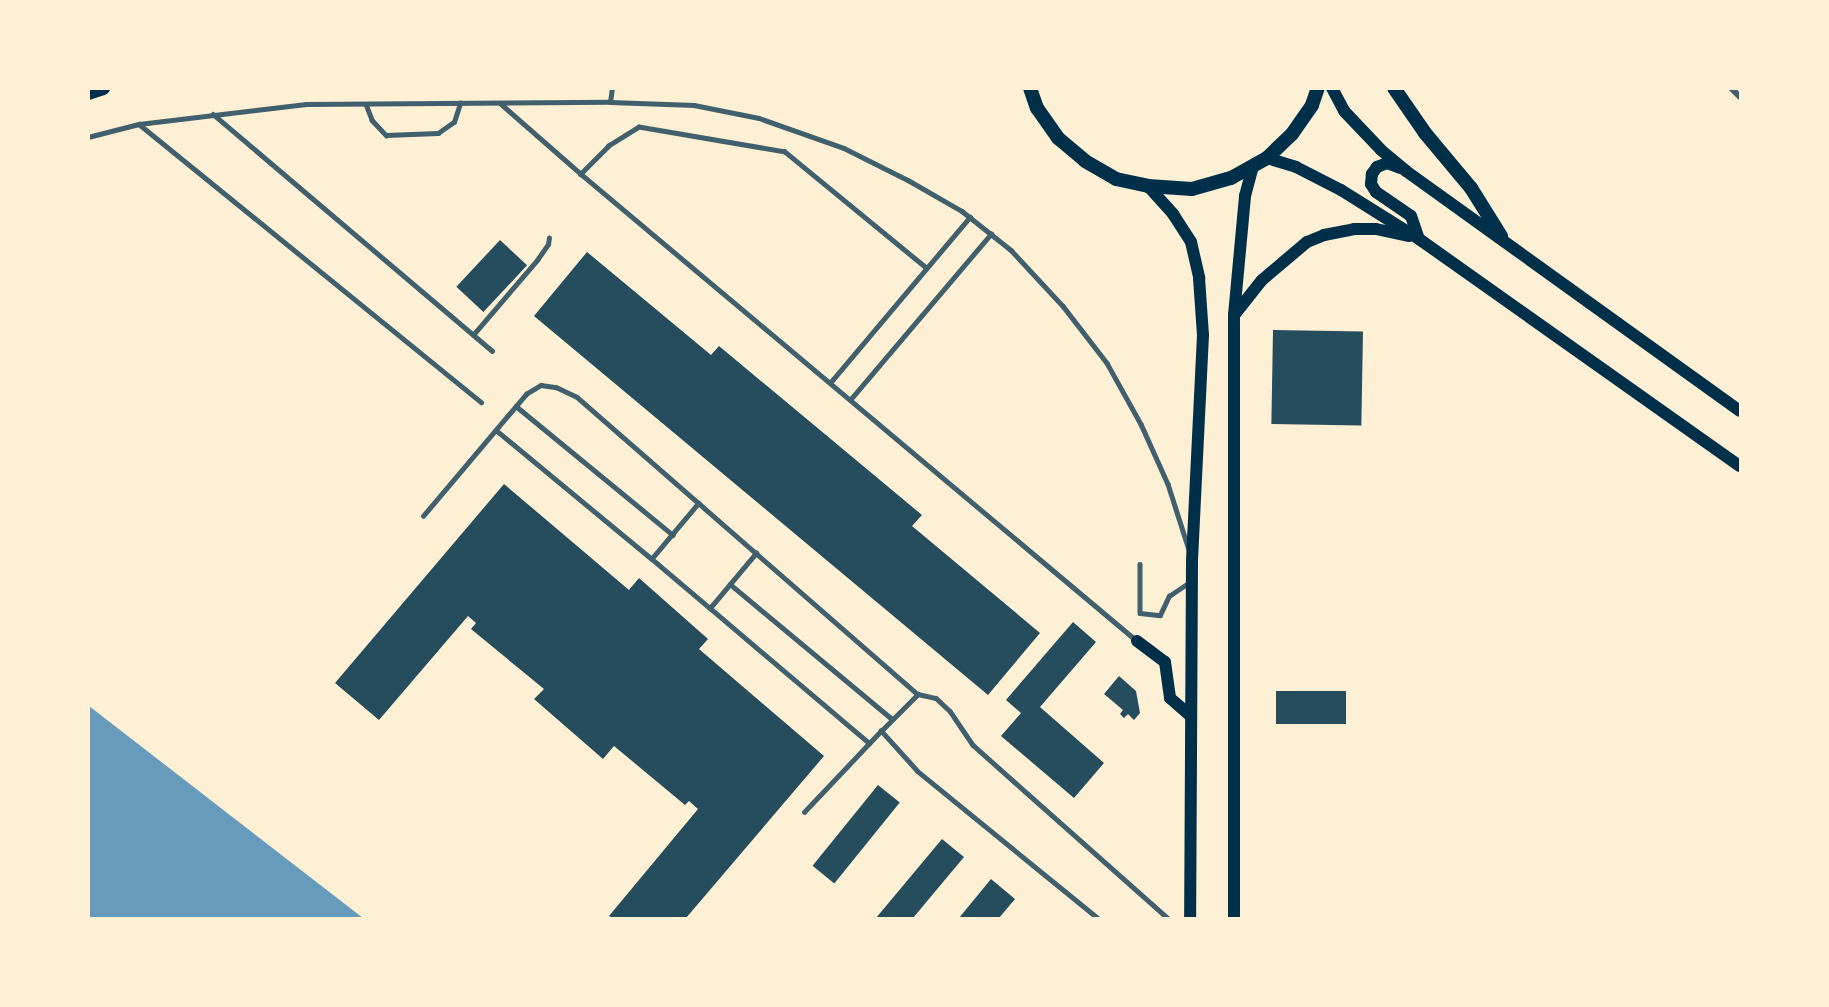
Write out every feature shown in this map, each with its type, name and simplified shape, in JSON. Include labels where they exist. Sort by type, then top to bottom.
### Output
[{"type":"main road","points":[[88,93],[103,88]]},
{"type":"main road","points":[[1030,88],[1037,108],[1058,138],[1085,162],[1116,179],[1148,186],[1192,189],[1231,178],[1267,158],[1292,134],[1312,105],[1318,88]]},
{"type":"main road","points":[[1332,88],[1345,112],[1380,150],[1406,171],[1501,236],[1740,411]]},
{"type":"main road","points":[[1394,88],[1425,133],[1471,188],[1501,236]]},
{"type":"main road","points":[[1267,158],[1296,167],[1341,190],[1419,239],[1739,466]]},
{"type":"main road","points":[[1406,171],[1387,163],[1377,167],[1372,174],[1371,184],[1376,192],[1412,216],[1419,239]]},
{"type":"main road","points":[[1234,918],[1234,315],[1245,196],[1253,166]]},
{"type":"main road","points":[[1148,186],[1173,214],[1191,243],[1199,278],[1203,335],[1192,561],[1190,918]]},
{"type":"main road","points":[[1234,315],[1262,280],[1307,242],[1324,235],[1354,229],[1376,229],[1419,239]]},
{"type":"main road","points":[[1137,641],[1165,662],[1170,698],[1191,716]]},
{"type":"street","points":[[1731,88],[1740,98]]},
{"type":"lane","points":[[610,102],[612,88]]},
{"type":"lane","points":[[88,137],[139,124],[306,104],[610,102],[694,105],[759,118],[844,148],[908,180],[970,217],[1011,250],[1063,306],[1107,363],[1141,424],[1168,484],[1192,561]]},
{"type":"lane","points":[[366,104],[372,120],[386,135],[438,133],[453,122],[460,103]]},
{"type":"lane","points":[[500,103],[581,174],[1137,641]]},
{"type":"lane","points":[[213,114],[492,351]]},
{"type":"lane","points":[[139,124],[481,402]]},
{"type":"lane","points":[[581,174],[609,146],[639,127],[785,152],[926,268]]},
{"type":"lane","points":[[830,382],[970,217]]},
{"type":"lane","points":[[850,400],[991,234]]},
{"type":"lane","points":[[473,335],[537,260],[548,244],[549,238]]},
{"type":"lane","points":[[423,516],[526,394],[541,385],[556,387],[577,397],[918,693],[936,698],[950,711],[973,745],[1168,918]]},
{"type":"lane","points":[[516,406],[673,535]]},
{"type":"lane","points":[[496,430],[869,743]]},
{"type":"lane","points":[[652,560],[699,503]]},
{"type":"lane","points":[[710,608],[756,553]]},
{"type":"lane","points":[[1140,564],[1140,613],[1160,615],[1169,596],[1192,581]]},
{"type":"lane","points":[[730,584],[891,718]]},
{"type":"lane","points":[[804,812],[891,718],[918,693]]},
{"type":"lane","points":[[881,731],[917,771],[1097,918]]},
{"type":"water","points":[[89,706],[363,918],[89,918]]},
{"type":"building","points":[[500,240],[527,265],[483,312],[456,287]]},
{"type":"building","points":[[587,252],[711,355],[719,346],[922,515],[912,526],[1040,633],[988,695],[534,316]]},
{"type":"building","points":[[1273,330],[1363,332],[1361,426],[1271,424]]},
{"type":"building","points":[[504,484],[629,590],[639,578],[708,639],[699,649],[824,756],[686,918],[613,918],[609,916],[698,809],[689,801],[685,805],[614,746],[603,759],[534,699],[544,689],[471,629],[476,623],[468,616],[379,720],[335,683]]},
{"type":"building","points":[[1073,622],[1096,642],[1040,707],[1104,763],[1074,798],[1001,736],[1021,713],[1006,700]]},
{"type":"building","points":[[1119,676],[1136,691],[1140,713],[1134,720],[1128,714],[1124,718],[1120,714],[1123,710],[1104,694]]},
{"type":"building","points":[[1276,691],[1346,691],[1346,724],[1276,724]]},
{"type":"building","points":[[878,785],[900,803],[834,883],[813,866]]},
{"type":"building","points":[[942,839],[964,857],[913,918],[876,918]]},
{"type":"building","points":[[991,879],[1015,899],[999,918],[959,918]]}]
